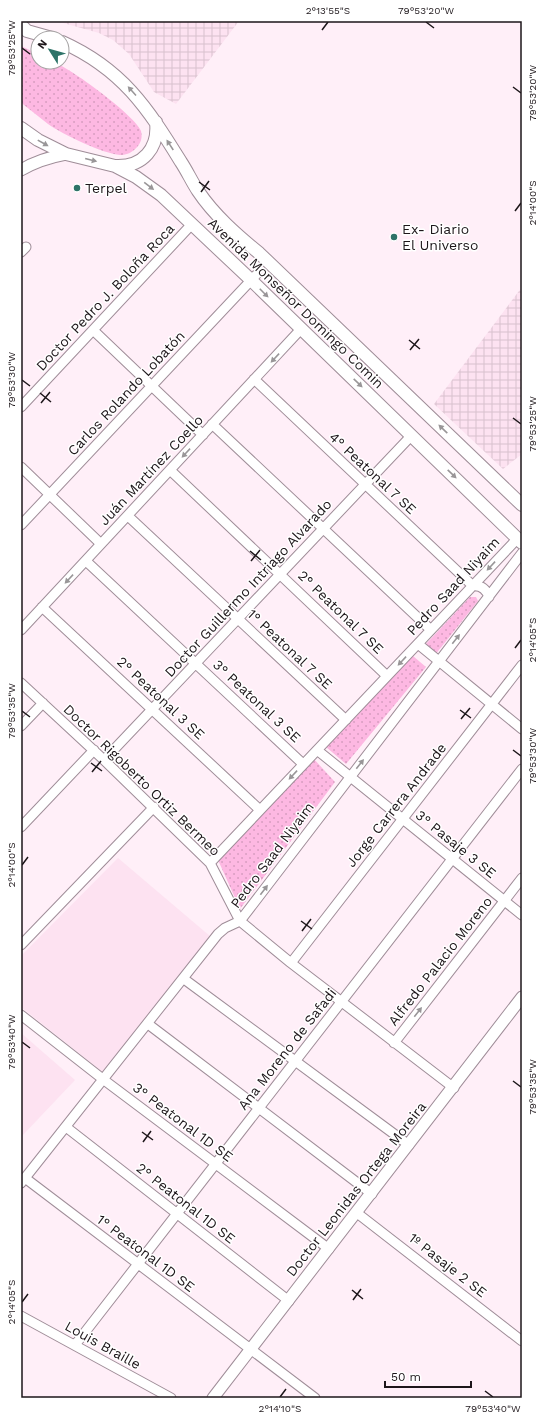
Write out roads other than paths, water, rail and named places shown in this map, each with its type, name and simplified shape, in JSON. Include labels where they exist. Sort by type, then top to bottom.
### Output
[{"type":"main road","name":"Avenida Monseñor Domingo Comin","points":[[70,46],[94,58],[117,76],[134,93],[156,122],[198,190],[238,236],[263,257],[522,505]]},
{"type":"main road","points":[[115,166],[135,164],[151,151],[156,136],[156,122]]},
{"type":"main road","name":"Avenida Monseñor Domingo Comin","points":[[21,128],[38,140],[66,154],[115,166],[147,184],[254,277],[301,329],[520,540]]},
{"type":"street","points":[[21,170],[33,163],[49,157],[66,154]]},
{"type":"street","name":"Doctor Pedro J. Boloña Roca","points":[[21,407],[192,224]]},
{"type":"street","name":"Carlos Rolando Lobatón","points":[[21,526],[254,277]]},
{"type":"street","name":"Juán Martínez Coello","points":[[21,630],[301,329]]},
{"type":"street","points":[[93,330],[202,435]]},
{"type":"street","name":"4° Peatonal 7 SE","points":[[254,380],[473,586],[482,587],[489,597]]},
{"type":"street","points":[[212,424],[431,630]]},
{"type":"street","name":"Doctor Guillermo Intriago Alvarado","points":[[104,760],[412,435]]},
{"type":"street","points":[[21,467],[101,544]]},
{"type":"street","name":"2° Peatonal 7 SE","points":[[170,470],[387,676]]},
{"type":"street","name":"1° Peatonal 7 SE","points":[[128,516],[346,720]]},
{"type":"street","name":"Pedro Saad Niyaim","points":[[210,863],[473,586],[520,540]]},
{"type":"street","name":"Pedro Saad Niyaim","points":[[23,1181],[218,934],[225,928],[240,921],[522,553]]},
{"type":"street","name":"3° Peatonal 3 SE","points":[[86,561],[304,764]]},
{"type":"street","name":"2° Peatonal 3 SE","points":[[42,607],[153,708],[260,810]]},
{"type":"street","points":[[418,644],[522,729]]},
{"type":"street","name":"Jorge Carrera Andrade","points":[[292,963],[522,665]]},
{"type":"street","name":"Doctor Rigoberto Ortiz Bermeo","points":[[21,683],[154,807],[210,863],[240,921],[394,1043],[454,1088]]},
{"type":"street","points":[[21,726],[43,703]]},
{"type":"street","points":[[21,827],[94,750]]},
{"type":"street","name":"3° Pasaje 3 SE","points":[[317,750],[522,915]]},
{"type":"street","name":"Ana Moreno de Safadi","points":[[75,1345],[522,769]]},
{"type":"street","points":[[21,945],[154,807]]},
{"type":"street","name":"Alfredo Palacio Moreno","points":[[394,1043],[522,878]]},
{"type":"street","points":[[184,979],[409,1145]]},
{"type":"street","name":"Doctor Leonidas Ortega Moreira","points":[[213,1398],[454,1088],[522,997]]},
{"type":"street","name":"3° Peatonal 1D SE","points":[[21,1015],[104,1080],[329,1249]]},
{"type":"street","points":[[148,1024],[372,1194]]},
{"type":"street","name":"2° Peatonal 1D SE","points":[[66,1127],[289,1301]]},
{"type":"street","name":"1° Peatonal 1D SE","points":[[23,1181],[138,1264],[315,1398]]},
{"type":"street","name":"1º Pasaje 2 SE","points":[[357,1213],[522,1341]]},
{"type":"street","name":"Louis Braille","points":[[21,1316],[171,1398]]},
{"type":"place","name":"Terpel","points":[[77,188]]},
{"type":"place","name":"Ex- Diario El Universo","points":[[394,237]]}]
